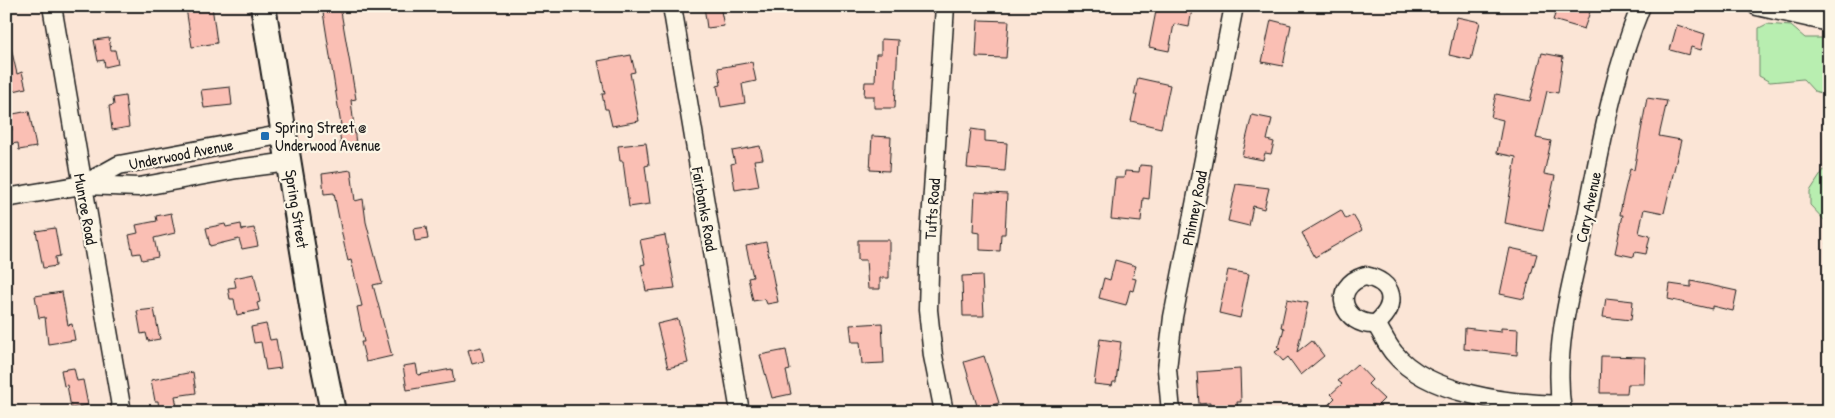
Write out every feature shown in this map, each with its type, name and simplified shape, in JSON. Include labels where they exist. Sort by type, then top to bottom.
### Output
[{"type":"main road","name":"Spring Street","points":[[263,6],[314,314],[333,412]]},
{"type":"street","name":"Munroe Road","points":[[52,6],[122,412]]},
{"type":"street","name":"Fairbanks Road","points":[[672,6],[740,412]]},
{"type":"street","name":"Tufts Road","points":[[944,412],[933,356],[928,310],[930,237],[945,6]]},
{"type":"street","name":"Phinney Road","points":[[1171,412],[1167,369],[1173,317],[1234,6]]},
{"type":"street","name":"Cary Avenue","points":[[1562,408],[1560,354],[1568,300],[1608,113],[1628,39],[1641,6]]},
{"type":"street","points":[[1757,6],[1829,22]]},
{"type":"street","name":"Underwood Avenue","points":[[82,186],[119,165],[285,134]]},
{"type":"street","name":"Underwood Avenue","points":[[6,198],[82,186],[139,187],[237,169],[289,162]]},
{"type":"street","points":[[1376,324],[1394,354],[1421,376],[1478,396],[1562,408]]},
{"type":"green space","points":[[1767,24],[1791,26],[1805,38],[1829,38],[1829,95],[1814,91],[1803,79],[1770,82],[1759,76],[1759,28]]},
{"type":"green space","points":[[1829,162],[1829,266],[1827,264],[1827,223],[1810,205],[1810,191]]},
{"type":"building","points":[[212,6],[217,43],[192,47],[186,8]]},
{"type":"building","points":[[322,6],[340,6],[356,99],[351,100],[356,145],[341,147],[339,125],[341,125]]},
{"type":"building","points":[[704,6],[720,6],[724,26],[707,28]]},
{"type":"building","points":[[1157,6],[1192,9],[1189,27],[1174,24],[1169,51],[1149,47]]},
{"type":"building","points":[[1558,6],[1592,6],[1584,29],[1553,20]]},
{"type":"building","points":[[1457,17],[1480,22],[1471,60],[1449,55]]},
{"type":"building","points":[[978,20],[1009,21],[1006,58],[976,57]]},
{"type":"building","points":[[1271,20],[1291,25],[1283,66],[1262,62]]},
{"type":"building","points":[[1677,25],[1705,34],[1701,50],[1691,47],[1689,55],[1670,50]]},
{"type":"building","points":[[109,38],[111,50],[115,50],[118,64],[105,67],[104,60],[98,61],[94,40]]},
{"type":"building","points":[[881,39],[898,40],[895,108],[874,108],[874,96],[864,96],[865,82],[875,82],[876,54],[881,54]]},
{"type":"building","points":[[11,48],[17,74],[22,72],[26,88],[6,93],[6,49]]},
{"type":"building","points":[[1542,53],[1563,57],[1558,93],[1547,91],[1536,138],[1551,141],[1544,174],[1555,176],[1543,231],[1505,223],[1516,157],[1497,153],[1503,120],[1491,117],[1496,94],[1530,101]]},
{"type":"building","points":[[631,55],[635,72],[630,73],[639,121],[612,126],[608,109],[605,109],[602,94],[605,94],[598,61]]},
{"type":"building","points":[[752,62],[756,81],[742,84],[745,103],[721,107],[717,86],[721,85],[718,68]]},
{"type":"building","points":[[1138,78],[1170,85],[1161,128],[1131,121],[1137,95],[1134,95]]},
{"type":"building","points":[[230,87],[232,105],[204,108],[201,90]]},
{"type":"building","points":[[125,96],[129,127],[112,130],[109,106],[114,105],[113,98]]},
{"type":"building","points":[[1647,98],[1667,101],[1659,136],[1681,140],[1664,213],[1644,209],[1639,233],[1650,236],[1646,254],[1635,252],[1634,257],[1615,253],[1623,215],[1620,215],[1622,202],[1630,169],[1634,170]]},
{"type":"building","points":[[29,111],[36,147],[19,150],[18,143],[10,144],[8,131],[12,130],[8,115]]},
{"type":"building","points":[[1252,115],[1272,119],[1267,140],[1274,142],[1271,154],[1265,153],[1263,160],[1242,156]]},
{"type":"building","points":[[971,129],[985,131],[985,141],[1007,143],[1005,171],[967,168]]},
{"type":"building","points":[[872,136],[891,137],[889,171],[870,170]]},
{"type":"building","points":[[646,143],[649,165],[645,166],[650,204],[629,207],[623,161],[620,161],[618,146]]},
{"type":"building","points":[[760,146],[763,159],[754,160],[759,186],[735,190],[731,164],[735,163],[732,151]]},
{"type":"building","points":[[1140,165],[1152,166],[1149,199],[1143,198],[1141,222],[1111,219],[1115,178],[1124,178],[1125,171],[1139,172]]},
{"type":"building","points":[[351,170],[355,201],[363,199],[366,222],[382,283],[373,285],[392,356],[366,362],[361,342],[364,342],[357,307],[362,306],[351,260],[348,261],[334,193],[324,194],[322,174]]},
{"type":"building","points":[[1236,184],[1269,188],[1264,209],[1253,206],[1249,226],[1228,221]]},
{"type":"building","points":[[975,192],[1007,194],[1005,234],[1001,234],[1000,251],[980,250],[980,233],[973,232]]},
{"type":"building","points":[[1341,210],[1346,219],[1353,215],[1362,230],[1315,257],[1302,233]]},
{"type":"building","points":[[171,213],[175,233],[154,238],[158,257],[142,260],[140,253],[133,254],[129,235],[138,233],[136,225],[157,221],[156,216]]},
{"type":"building","points":[[225,224],[226,227],[241,224],[242,230],[254,228],[258,246],[242,249],[239,239],[210,246],[206,228]]},
{"type":"building","points":[[426,227],[428,239],[415,241],[413,229]]},
{"type":"building","points":[[55,228],[60,256],[55,257],[56,266],[43,268],[36,231]]},
{"type":"building","points":[[665,235],[675,288],[646,291],[641,265],[645,264],[640,240]]},
{"type":"building","points":[[858,240],[889,240],[889,278],[880,278],[880,289],[868,289],[866,260],[858,260]]},
{"type":"building","points":[[766,242],[778,302],[767,304],[765,299],[753,301],[748,278],[753,277],[746,246]]},
{"type":"building","points":[[1510,248],[1537,254],[1524,299],[1500,294]]},
{"type":"building","points":[[1115,260],[1136,266],[1132,278],[1136,279],[1133,291],[1130,290],[1126,305],[1099,298],[1104,278],[1110,280]]},
{"type":"building","points":[[1228,270],[1249,274],[1240,318],[1219,313]]},
{"type":"building","points":[[254,274],[260,302],[257,303],[259,310],[237,315],[234,299],[230,299],[228,288],[236,287],[234,278]]},
{"type":"building","points":[[982,275],[984,316],[963,316],[962,276]]},
{"type":"building","points":[[1691,281],[1737,291],[1733,311],[1712,306],[1712,309],[1668,299],[1670,284],[1691,287]]},
{"type":"building","points":[[62,292],[68,325],[72,324],[75,340],[48,344],[45,317],[39,318],[35,296]]},
{"type":"building","points":[[1606,298],[1633,301],[1631,320],[1603,317]]},
{"type":"building","points":[[1287,299],[1308,303],[1297,352],[1312,340],[1324,356],[1301,375],[1288,357],[1283,361],[1275,352],[1280,349],[1277,346],[1280,344],[1284,328],[1281,327]]},
{"type":"building","points":[[154,309],[160,339],[148,341],[146,333],[141,334],[137,311]]},
{"type":"building","points":[[678,319],[688,363],[668,368],[657,324]]},
{"type":"building","points":[[882,323],[884,363],[862,364],[860,342],[852,342],[850,325]]},
{"type":"building","points":[[266,324],[270,340],[276,339],[281,368],[266,370],[261,342],[254,343],[251,327]]},
{"type":"building","points":[[1465,328],[1501,332],[1501,328],[1518,329],[1517,355],[1464,349]]},
{"type":"building","points":[[1100,339],[1121,342],[1116,382],[1113,382],[1112,386],[1094,384]]},
{"type":"building","points":[[481,347],[484,361],[472,364],[468,350]]},
{"type":"building","points":[[786,350],[790,370],[786,371],[791,394],[772,398],[760,355]]},
{"type":"building","points":[[984,356],[999,403],[978,409],[964,362]]},
{"type":"building","points":[[1601,356],[1645,357],[1644,384],[1628,384],[1627,393],[1600,393]]},
{"type":"building","points":[[416,364],[418,375],[452,369],[454,382],[407,390],[403,366]]},
{"type":"building","points":[[1357,364],[1372,380],[1368,384],[1384,399],[1371,412],[1321,412],[1335,398],[1331,394],[1342,384],[1338,381]]},
{"type":"building","points":[[74,368],[77,381],[83,380],[88,405],[71,408],[67,385],[64,386],[61,370]]},
{"type":"building","points":[[1240,369],[1241,402],[1237,402],[1238,412],[1209,412],[1210,403],[1199,404],[1197,372]]},
{"type":"building","points":[[193,372],[196,393],[175,396],[177,407],[159,409],[158,401],[155,401],[151,380]]},
{"type":"place","name":"Spring Street @ Underwood Avenue","points":[[265,136]]}]
